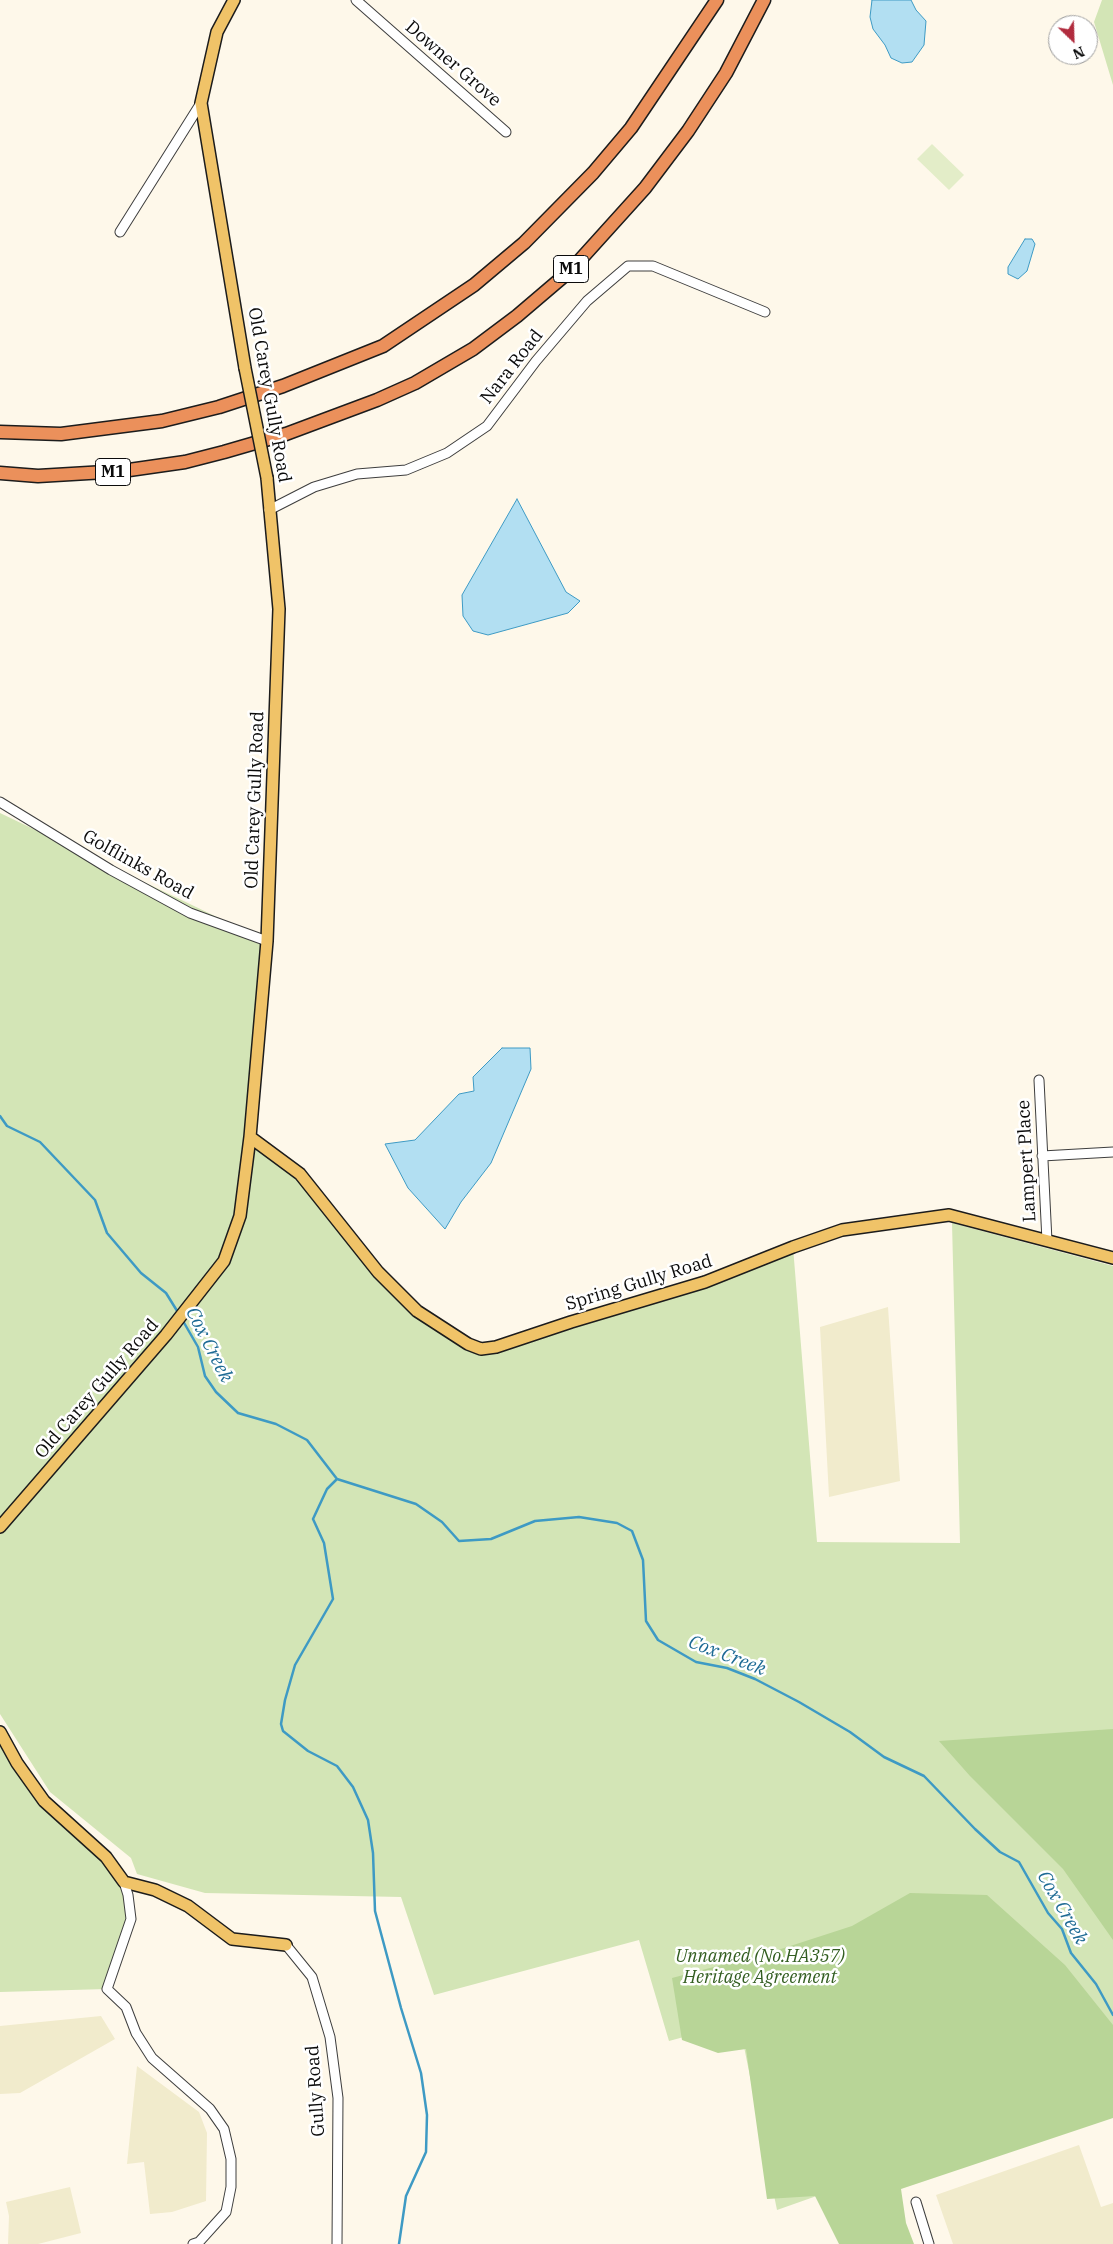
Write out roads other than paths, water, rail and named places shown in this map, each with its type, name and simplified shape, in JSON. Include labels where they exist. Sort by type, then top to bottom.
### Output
[{"type":"highway","points":[[0,432],[61,434],[162,421],[219,407],[283,386],[383,346],[474,285],[524,243],[593,173],[630,128],[717,0]]},
{"type":"highway","name":"M1","points":[[0,473],[38,476],[122,471],[185,462],[208,456],[286,434],[377,400],[415,383],[473,349],[517,316],[570,270],[645,188],[688,131],[726,73],[764,0]]},
{"type":"main road","name":"Old Carey Gully Road","points":[[0,1527],[177,1322],[224,1262],[240,1216],[250,1137],[267,942],[279,609],[267,478],[245,368],[201,102],[217,32],[234,0]]},
{"type":"main road","name":"Spring Gully Road","points":[[250,1137],[300,1174],[378,1272],[417,1311],[468,1344],[481,1349],[496,1347],[571,1322],[705,1282],[842,1230],[948,1215],[1113,1258]]},
{"type":"main road","points":[[0,1732],[17,1763],[44,1802],[106,1857],[124,1882]]},
{"type":"main road","name":"Gully Road","points":[[124,1882],[155,1890],[188,1906],[232,1939],[286,1946]]},
{"type":"street","name":"Downer Grove","points":[[356,0],[506,132]]},
{"type":"street","points":[[120,232],[201,102]]},
{"type":"street","name":"Nara Road","points":[[270,510],[314,487],[357,474],[406,470],[447,453],[487,426],[536,361],[587,301],[628,266],[653,266],[765,312]]},
{"type":"street","name":"Golflinks Road","points":[[0,802],[110,870],[190,913],[267,942]]},
{"type":"street","name":"Lampert Place","points":[[1039,1080],[1047,1241]]},
{"type":"street","points":[[1042,1156],[1113,1152]]},
{"type":"street","points":[[124,1882],[128,1895],[131,1920],[107,1989],[126,2007],[136,2033],[152,2058],[210,2109],[224,2129],[231,2159],[231,2187],[226,2212],[199,2242],[193,2244]]},
{"type":"street","name":"Gully Road","points":[[286,1946],[312,1977],[330,2037],[338,2098],[337,2244]]},
{"type":"street","points":[[916,2202],[929,2244]]},
{"type":"water","points":[[872,0],[911,0],[916,10],[926,21],[924,45],[912,62],[902,63],[891,58],[885,45],[873,29],[870,17]]},
{"type":"water","points":[[1025,239],[1032,239],[1035,244],[1027,271],[1018,279],[1008,274],[1008,267]]},
{"type":"water","points":[[517,499],[566,592],[580,601],[568,613],[488,635],[473,631],[463,616],[462,595]]},
{"type":"water","points":[[502,1048],[530,1048],[531,1069],[491,1163],[461,1202],[445,1229],[408,1188],[385,1144],[415,1140],[459,1094],[474,1091],[473,1077]]},
{"type":"waterway","name":"Cox Creek","points":[[0,1116],[7,1126],[40,1142],[95,1200],[107,1233],[141,1273],[166,1293],[179,1314]]},
{"type":"waterway","name":"Cox Creek","points":[[183,1321],[198,1347],[205,1376],[216,1392],[238,1413],[276,1424],[307,1440],[337,1479],[416,1504],[442,1522],[459,1541],[491,1539],[535,1521],[579,1517],[617,1523],[632,1531],[643,1560],[646,1621],[658,1640],[696,1662],[727,1668],[755,1679],[850,1732],[884,1757],[924,1776],[1000,1852],[1019,1862],[1048,1913],[1062,1929],[1071,1953],[1096,1984],[1113,2015]]},
{"type":"waterway","points":[[337,1479],[327,1489],[313,1519],[324,1543],[333,1599],[295,1665],[285,1700],[281,1724],[283,1731],[308,1751],[337,1766],[353,1787],[368,1820],[373,1853],[375,1911],[421,2073],[427,2115],[426,2152],[406,2196],[399,2244]]},
{"type":"park label","name":"Unnamed (No.HA357) Heritage Agreement","points":[[760,1967]]}]
